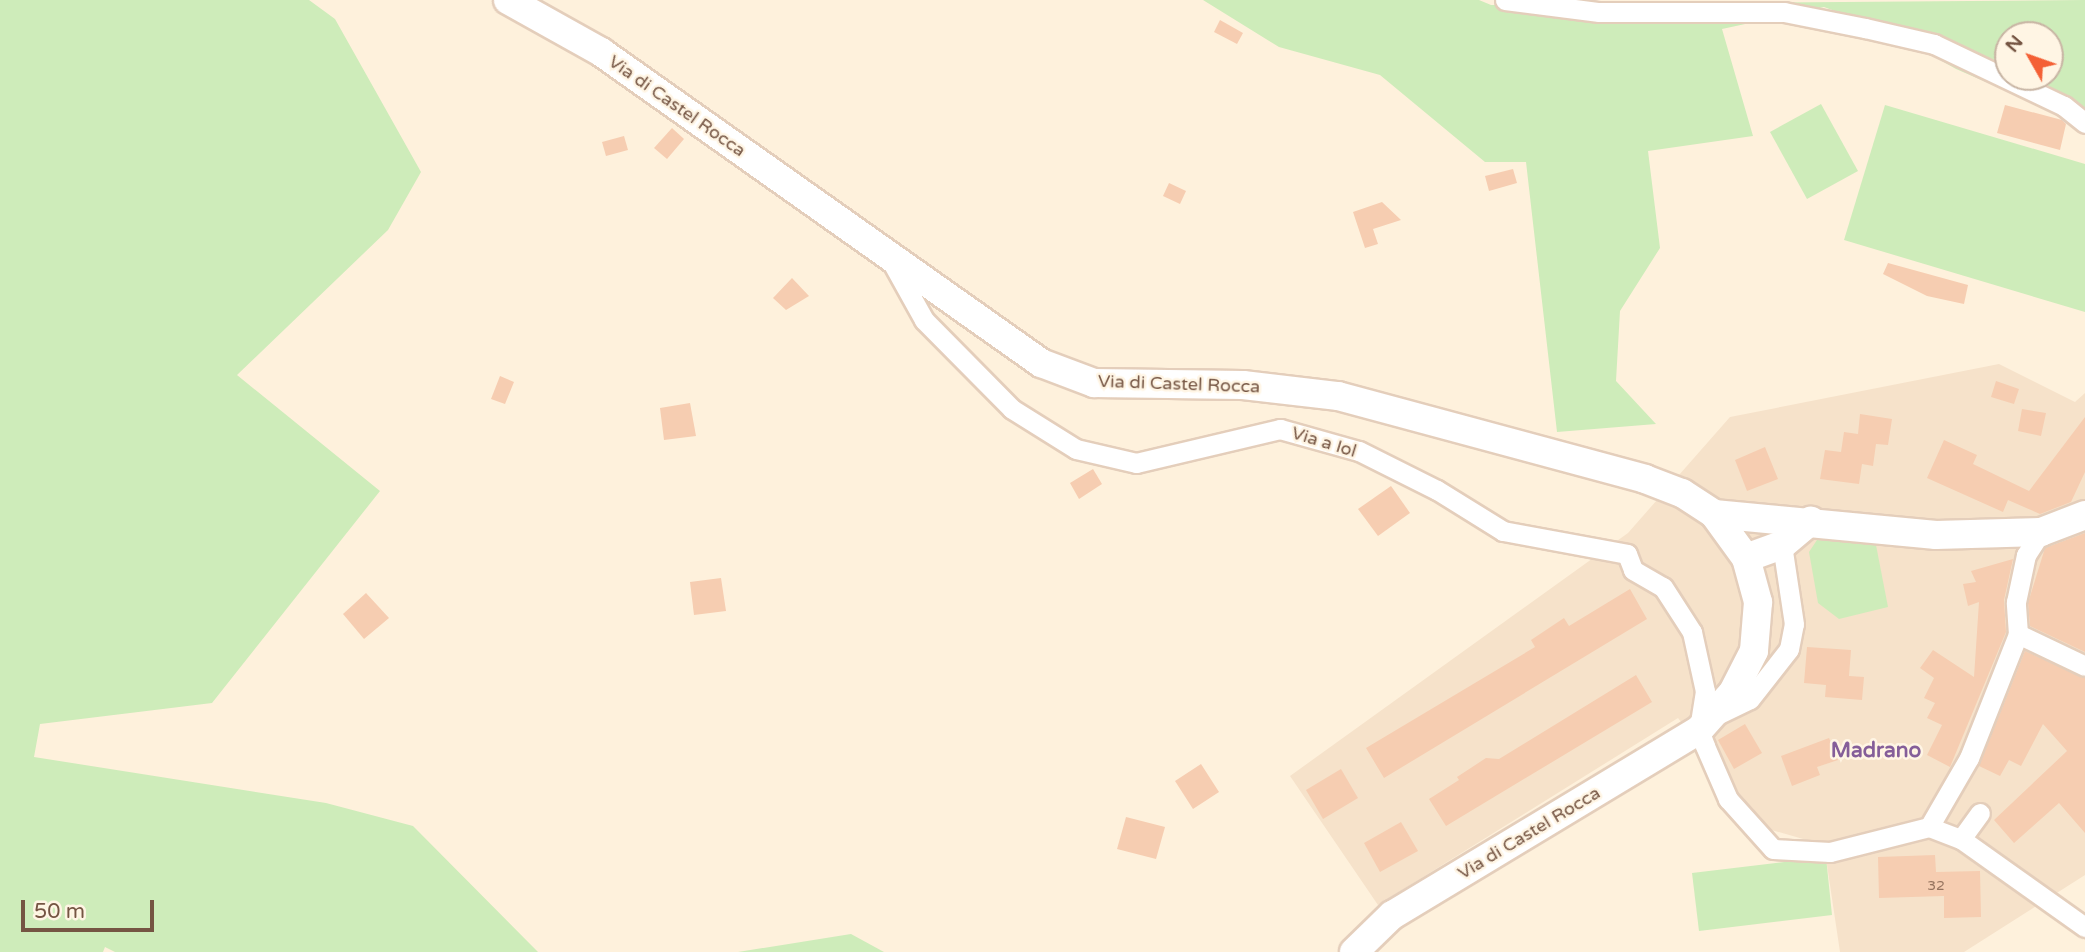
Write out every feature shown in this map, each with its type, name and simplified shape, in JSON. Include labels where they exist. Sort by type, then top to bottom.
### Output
[{"type":"main road","name":"Via di Castel Rocca","points":[[508,0],[601,52],[1041,363],[1094,383],[1243,385],[1338,396],[1645,479],[1714,514],[1746,558],[1758,603],[1754,651],[1733,692],[1704,724],[1392,915],[1354,952]]},
{"type":"main road","points":[[1714,514],[1811,521],[1936,536],[2041,532],[2085,515]]},
{"type":"main road","points":[[1746,558],[1782,545],[1811,521]]},
{"type":"street","points":[[1504,0],[1599,12],[1784,12],[1934,44],[2064,106],[2085,124]]},
{"type":"street","name":"Via a Iol","points":[[888,255],[924,320],[1012,409],[1076,449],[1136,463],[1280,429],[1359,452],[1437,490],[1503,531],[1627,554],[1633,570],[1663,587],[1692,632],[1705,691],[1704,724]]},
{"type":"street","points":[[2085,505],[2085,515]]},
{"type":"street","points":[[1929,827],[1969,758],[2018,634],[2016,602],[2026,555],[2041,532]]},
{"type":"street","name":"Via di Castel Rocca","points":[[1704,724],[1750,699],[1789,649],[1794,624],[1782,545]]},
{"type":"street","points":[[2018,634],[2085,666]]},
{"type":"street","points":[[1704,724],[1728,799],[1773,849],[1830,852],[1929,827],[1961,839],[2085,926]]},
{"type":"street","points":[[1961,839],[1980,813]]},
{"type":"shaded area","points":[[1999,364],[2075,402],[2085,393],[2085,875],[1964,952],[1840,952],[1824,845],[1761,827],[1678,718],[1378,905],[1290,776],[1628,533],[1730,417]]},
{"type":"green space","points":[[0,0],[309,0],[335,19],[421,172],[388,230],[237,375],[380,491],[212,703],[40,724],[34,757],[326,803],[413,826],[538,952],[115,952],[105,947],[103,952],[0,952]]},
{"type":"green space","points":[[1203,0],[1479,0],[1491,5],[2085,0],[2085,125],[2007,91],[2064,91],[2064,21],[1994,21],[1994,85],[1956,69],[1889,31],[1824,7],[1722,29],[1753,136],[1648,151],[1660,248],[1620,311],[1616,381],[1656,424],[1557,432],[1526,162],[1485,162],[1380,75],[1279,47]]},
{"type":"green space","points":[[1821,104],[1858,171],[1807,199],[1770,132]]},
{"type":"green space","points":[[1885,105],[2085,164],[2085,312],[1844,240]]},
{"type":"green space","points":[[1817,540],[1876,545],[1888,607],[1839,619],[1818,603],[1809,552]]},
{"type":"green space","points":[[1826,857],[1832,915],[1699,931],[1692,873]]},
{"type":"green space","points":[[851,934],[884,952],[738,952]]},
{"type":"building","points":[[1220,20],[1243,33],[1237,44],[1214,32]]},
{"type":"building","points":[[2005,105],[2062,120],[2066,124],[2060,150],[1997,133]]},
{"type":"building","points":[[672,128],[684,139],[667,159],[654,148]]},
{"type":"building","points":[[624,136],[628,150],[606,156],[602,142]]},
{"type":"building","points":[[1513,169],[1517,183],[1489,191],[1485,176]]},
{"type":"building","points":[[1169,183],[1186,191],[1180,204],[1163,196]]},
{"type":"building","points":[[1382,202],[1401,220],[1373,229],[1378,244],[1365,248],[1353,212]]},
{"type":"building","points":[[1888,263],[1968,285],[1964,304],[1927,296],[1883,274]]},
{"type":"building","points":[[792,278],[809,296],[786,310],[773,298]]},
{"type":"building","points":[[500,376],[514,382],[505,404],[491,399]]},
{"type":"building","points":[[1996,381],[2019,389],[2014,404],[1991,397]]},
{"type":"building","points":[[690,403],[696,436],[664,440],[660,408]]},
{"type":"building","points":[[2022,409],[2046,413],[2041,436],[2018,431]]},
{"type":"building","points":[[1860,414],[1892,419],[1888,445],[1876,444],[1873,466],[1862,464],[1859,484],[1820,479],[1825,450],[1841,452],[1844,432],[1858,434]]},
{"type":"building","points":[[2085,417],[2085,472],[2071,502],[2040,514],[2008,500],[2003,512],[1927,478],[1944,440],[1977,455],[1973,464],[2029,491]]},
{"type":"building","points":[[1765,447],[1778,479],[1747,491],[1735,460]]},
{"type":"building","points":[[1093,469],[1102,484],[1079,499],[1070,483]]},
{"type":"building","points":[[1391,486],[1410,513],[1378,536],[1358,509]]},
{"type":"building","points":[[2085,533],[2085,652],[2030,626],[2028,603],[2045,548]]},
{"type":"building","points":[[2013,559],[2004,600],[2006,632],[1950,767],[1927,755],[1942,725],[1927,718],[1935,703],[1924,698],[1934,678],[1920,668],[1933,650],[1974,677],[1979,602],[1968,606],[1963,584],[1976,582],[1971,571]]},
{"type":"building","points":[[721,578],[726,611],[694,615],[690,582]]},
{"type":"building","points":[[1630,589],[1647,619],[1384,778],[1366,748],[1535,647],[1531,640],[1564,618],[1569,626]]},
{"type":"building","points":[[366,593],[389,618],[364,639],[343,614]]},
{"type":"building","points":[[1807,647],[1851,650],[1849,676],[1864,677],[1862,700],[1825,697],[1826,685],[1804,683]]},
{"type":"building","points":[[2025,651],[2085,678],[2085,833],[2059,803],[2014,843],[1994,820],[2067,751],[2043,724],[2021,766],[2009,760],[2000,776],[1979,766]]},
{"type":"building","points":[[1636,675],[1652,702],[1446,826],[1429,799],[1486,758],[1499,759]]},
{"type":"building","points":[[1745,724],[1762,753],[1734,769],[1718,740]]},
{"type":"building","points":[[1829,738],[1838,760],[1817,767],[1820,775],[1792,786],[1781,756]]},
{"type":"building","points":[[1201,764],[1219,792],[1193,809],[1175,781]]},
{"type":"building","points":[[1341,769],[1358,798],[1323,819],[1306,790]]},
{"type":"building","points":[[1126,817],[1165,827],[1156,859],[1117,849]]},
{"type":"building","points":[[1401,822],[1418,851],[1380,872],[1364,843]]},
{"type":"building","points":[[1935,855],[1936,872],[1980,871],[1981,917],[1944,918],[1944,896],[1879,898],[1878,857]]},
{"type":"district","name":"Madrano","points":[[1876,751]]}]
